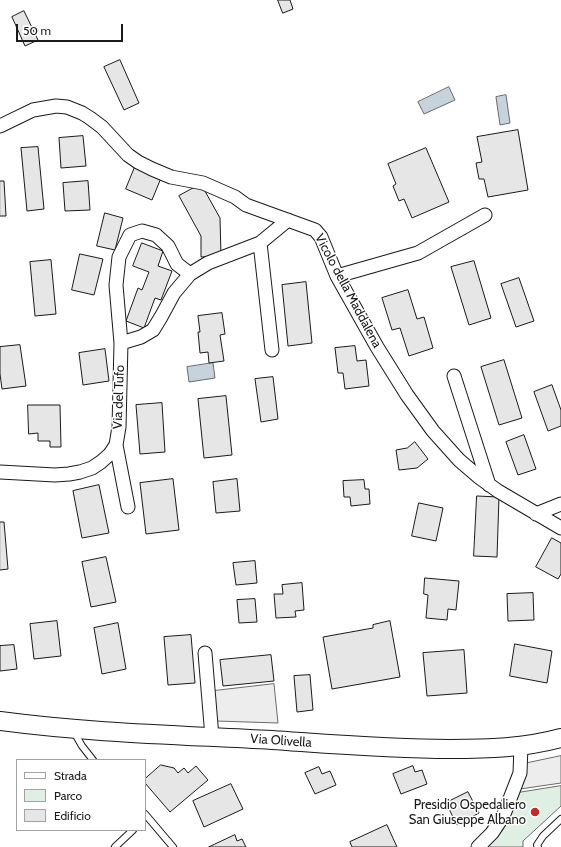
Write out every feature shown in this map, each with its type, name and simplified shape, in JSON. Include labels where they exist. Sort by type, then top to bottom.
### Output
[{"type":"main road","name":"Via Olivella","points":[[0,721],[147,734],[212,736],[400,748],[480,749],[521,746],[561,738]]},
{"type":"street","name":"Vicolo della Maddalena","points":[[0,126],[33,110],[56,106],[67,107],[90,118],[102,127],[128,155],[152,169],[171,177],[203,184],[235,197],[246,205],[315,230],[321,237],[337,276],[393,374],[426,422],[459,460],[489,485],[498,492],[561,528]]},
{"type":"street","points":[[337,276],[418,253],[485,215]]},
{"type":"street","points":[[120,343],[141,337],[153,330],[162,317],[174,293],[190,274],[208,263],[260,243],[288,220]]},
{"type":"street","name":"Via del Tufo","points":[[0,472],[55,475],[80,472],[92,468],[101,462],[110,454],[116,445],[120,427],[120,343],[116,285],[119,257],[130,235],[142,231],[156,235],[168,246],[177,264],[190,274]]},
{"type":"street","points":[[260,243],[272,350]]},
{"type":"street","points":[[454,376],[489,485]]},
{"type":"street","points":[[116,445],[128,507]]},
{"type":"street","points":[[536,514],[561,504]]},
{"type":"street","points":[[204,653],[212,736]]},
{"type":"street","points":[[478,847],[492,832],[504,814],[520,773],[521,746]]},
{"type":"lane","points":[[72,728],[78,740],[92,759]]},
{"type":"lane","points":[[146,816],[173,847]]},
{"type":"lane","points":[[538,847],[537,845],[543,836],[561,819]]},
{"type":"lane","points":[[116,847],[132,831]]},
{"type":"green space","name":"Presidio Ospedaliero San Giuseppe Albano","points":[[561,786],[561,806],[523,841],[523,847],[486,847],[502,831],[517,793]]},
{"type":"shaded area","points":[[449,87],[455,100],[424,114],[418,102]]},
{"type":"shaded area","points":[[506,95],[510,123],[500,125],[496,97]]},
{"type":"shaded area","points":[[213,363],[215,378],[189,382],[187,367]]},
{"type":"shaded area","points":[[274,684],[278,723],[216,721],[214,691]]},
{"type":"shaded area","points":[[561,756],[561,783],[520,789],[523,764]]},
{"type":"building","points":[[278,0],[290,0],[293,9],[283,13]]},
{"type":"building","points":[[24,11],[38,40],[25,46],[12,17]]},
{"type":"building","points":[[120,60],[139,103],[124,110],[104,67]]},
{"type":"building","points":[[518,130],[528,190],[488,197],[484,179],[479,179],[476,163],[482,162],[477,137]]},
{"type":"building","points":[[83,136],[86,166],[61,168],[59,138]]},
{"type":"building","points":[[38,147],[44,209],[27,211],[21,148]]},
{"type":"building","points":[[426,148],[449,202],[412,218],[404,199],[399,201],[393,186],[396,184],[388,164]]},
{"type":"building","points":[[135,167],[161,178],[152,200],[126,189]]},
{"type":"building","points":[[0,181],[4,181],[6,216],[0,216]]},
{"type":"building","points":[[88,181],[90,210],[65,211],[63,183]]},
{"type":"building","points":[[201,184],[220,218],[221,256],[201,257],[201,236],[179,196]]},
{"type":"building","points":[[105,213],[123,218],[115,250],[97,246]]},
{"type":"building","points":[[142,243],[163,251],[158,266],[172,271],[161,300],[155,298],[144,328],[126,321],[138,288],[142,290],[149,272],[133,266]]},
{"type":"building","points":[[80,254],[103,259],[94,295],[72,290]]},
{"type":"building","points":[[51,260],[56,314],[35,316],[30,262]]},
{"type":"building","points":[[474,261],[491,318],[469,325],[451,267]]},
{"type":"building","points":[[519,278],[534,321],[516,327],[501,284]]},
{"type":"building","points":[[306,282],[312,343],[288,346],[282,285]]},
{"type":"building","points":[[408,290],[417,319],[424,317],[433,348],[409,356],[400,328],[392,330],[382,298]]},
{"type":"building","points":[[222,313],[225,334],[220,335],[224,361],[209,363],[208,352],[200,353],[198,316]]},
{"type":"building","points":[[20,345],[26,386],[2,389],[0,374],[0,347]]},
{"type":"building","points":[[355,346],[357,361],[366,360],[369,386],[345,389],[343,373],[338,373],[335,348]]},
{"type":"building","points":[[105,349],[109,381],[83,385],[79,353]]},
{"type":"building","points":[[504,360],[522,418],[499,425],[481,367]]},
{"type":"building","points":[[273,377],[278,419],[261,422],[255,379]]},
{"type":"building","points":[[552,385],[561,410],[561,426],[548,431],[534,392]]},
{"type":"building","points":[[226,396],[232,455],[204,458],[198,399]]},
{"type":"building","points":[[162,403],[165,452],[140,454],[136,405]]},
{"type":"building","points":[[28,405],[60,405],[61,447],[50,447],[50,441],[38,441],[38,433],[29,434]]},
{"type":"building","points":[[524,435],[536,469],[518,475],[506,442]]},
{"type":"building","points":[[415,442],[428,459],[417,468],[399,470],[396,450],[407,448]]},
{"type":"building","points":[[173,479],[179,530],[146,534],[140,483]]},
{"type":"building","points":[[237,479],[240,511],[216,513],[213,482]]},
{"type":"building","points":[[364,480],[365,489],[369,489],[370,504],[351,506],[350,497],[344,497],[343,481]]},
{"type":"building","points":[[99,485],[109,533],[82,538],[73,491]]},
{"type":"building","points":[[477,496],[499,497],[497,557],[474,556]]},
{"type":"building","points":[[419,503],[443,508],[436,541],[412,536]]},
{"type":"building","points":[[0,522],[4,522],[8,569],[0,570]]},
{"type":"building","points":[[552,538],[561,543],[561,574],[558,579],[536,567]]},
{"type":"building","points":[[106,557],[116,602],[91,607],[82,562]]},
{"type":"building","points":[[255,561],[257,583],[236,585],[233,563]]},
{"type":"building","points":[[425,578],[459,581],[456,610],[448,609],[447,620],[426,618],[428,595],[424,594]]},
{"type":"building","points":[[302,583],[304,610],[295,611],[296,617],[276,618],[274,594],[283,594],[282,585]]},
{"type":"building","points":[[533,593],[534,620],[508,621],[507,594]]},
{"type":"building","points":[[255,599],[257,622],[239,623],[237,600]]},
{"type":"building","points":[[57,621],[61,656],[34,659],[30,624]]},
{"type":"building","points":[[390,621],[400,677],[332,689],[323,637],[373,628],[373,625]]},
{"type":"building","points":[[118,623],[126,669],[102,674],[94,628]]},
{"type":"building","points":[[191,635],[195,683],[168,685],[164,637]]},
{"type":"building","points":[[515,644],[552,651],[547,683],[510,676]]},
{"type":"building","points":[[14,645],[17,669],[0,671],[0,646]]},
{"type":"building","points":[[464,650],[467,693],[427,696],[423,653]]},
{"type":"building","points":[[271,655],[274,681],[223,686],[220,660]]},
{"type":"building","points":[[310,675],[313,710],[297,712],[294,676]]},
{"type":"building","points":[[161,765],[174,768],[178,773],[184,768],[188,773],[196,766],[208,780],[170,812],[146,784],[146,778]]},
{"type":"building","points":[[413,766],[415,772],[422,770],[427,784],[401,794],[393,774]]},
{"type":"building","points":[[319,767],[322,774],[330,771],[336,785],[315,794],[305,773]]},
{"type":"building","points":[[231,784],[243,809],[204,827],[193,801]]},
{"type":"building","points":[[468,792],[479,813],[457,825],[446,803]]},
{"type":"building","points":[[387,825],[397,847],[352,847],[350,842]]},
{"type":"building","points":[[235,835],[237,841],[242,839],[246,847],[209,847]]},
{"type":"place","name":"Presidio Ospedaliero San Giuseppe Albano","points":[[535,812]]}]
